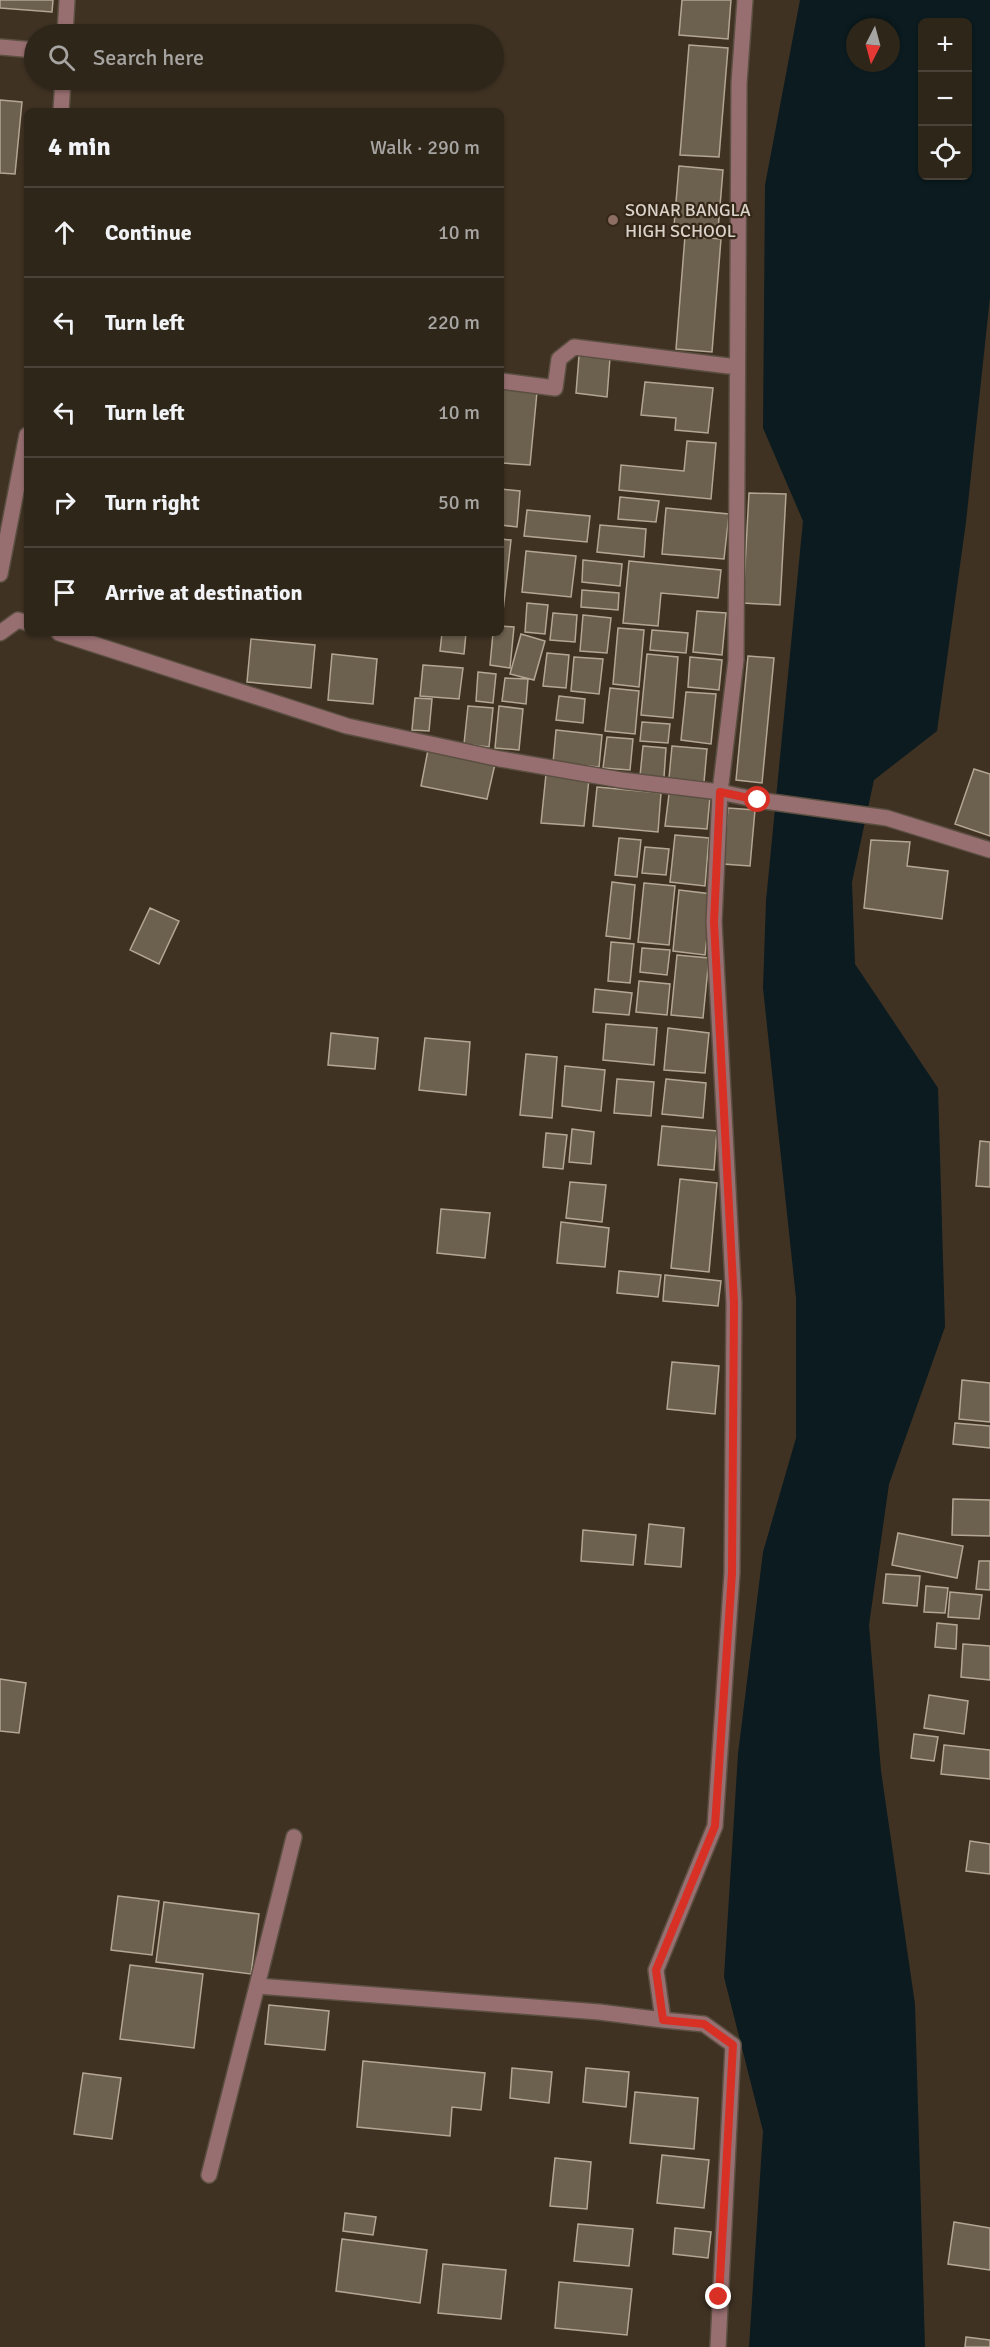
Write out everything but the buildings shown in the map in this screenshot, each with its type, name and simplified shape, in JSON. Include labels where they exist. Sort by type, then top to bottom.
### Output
[{"type":"street","points":[[66,24],[67,0]]},
{"type":"street","points":[[663,2020],[656,1970],[715,1826],[732,1573],[734,1303],[714,922],[720,792],[736,660],[739,83],[745,0]]},
{"type":"street","points":[[0,47],[24,49]]},
{"type":"street","points":[[61,108],[62,90]]},
{"type":"street","points":[[504,381],[555,388],[559,359],[574,347],[737,367]]},
{"type":"street","points":[[0,574],[24,450]]},
{"type":"street","points":[[0,633],[18,620],[24,622]]},
{"type":"street","points":[[68,636],[347,726],[500,759],[621,780],[720,792],[758,800],[887,818],[990,850]]},
{"type":"street","points":[[209,2175],[294,1837]]},
{"type":"street","points":[[257,1986],[588,2011],[704,2024],[733,2045],[718,2347]]},
{"type":"shaded area","points":[[800,0],[990,0],[990,297],[966,522],[937,731],[874,780],[852,882],[855,964],[938,1088],[945,1327],[889,1484],[869,1625],[881,1771],[915,2004],[925,2347],[749,2347],[763,2131],[724,1977],[738,1754],[763,1552],[796,1438],[796,1298],[763,988],[766,901],[803,521],[763,428],[765,185]]},
{"type":"place","name":"SONAR BANGLA HIGH SCHOOL","points":[[613,220]]},
{"type":"route","points":[[719,2297],[733,2045],[704,2024],[663,2020],[656,1970],[715,1826],[732,1573],[734,1303],[714,922],[720,792],[758,800]]}]
